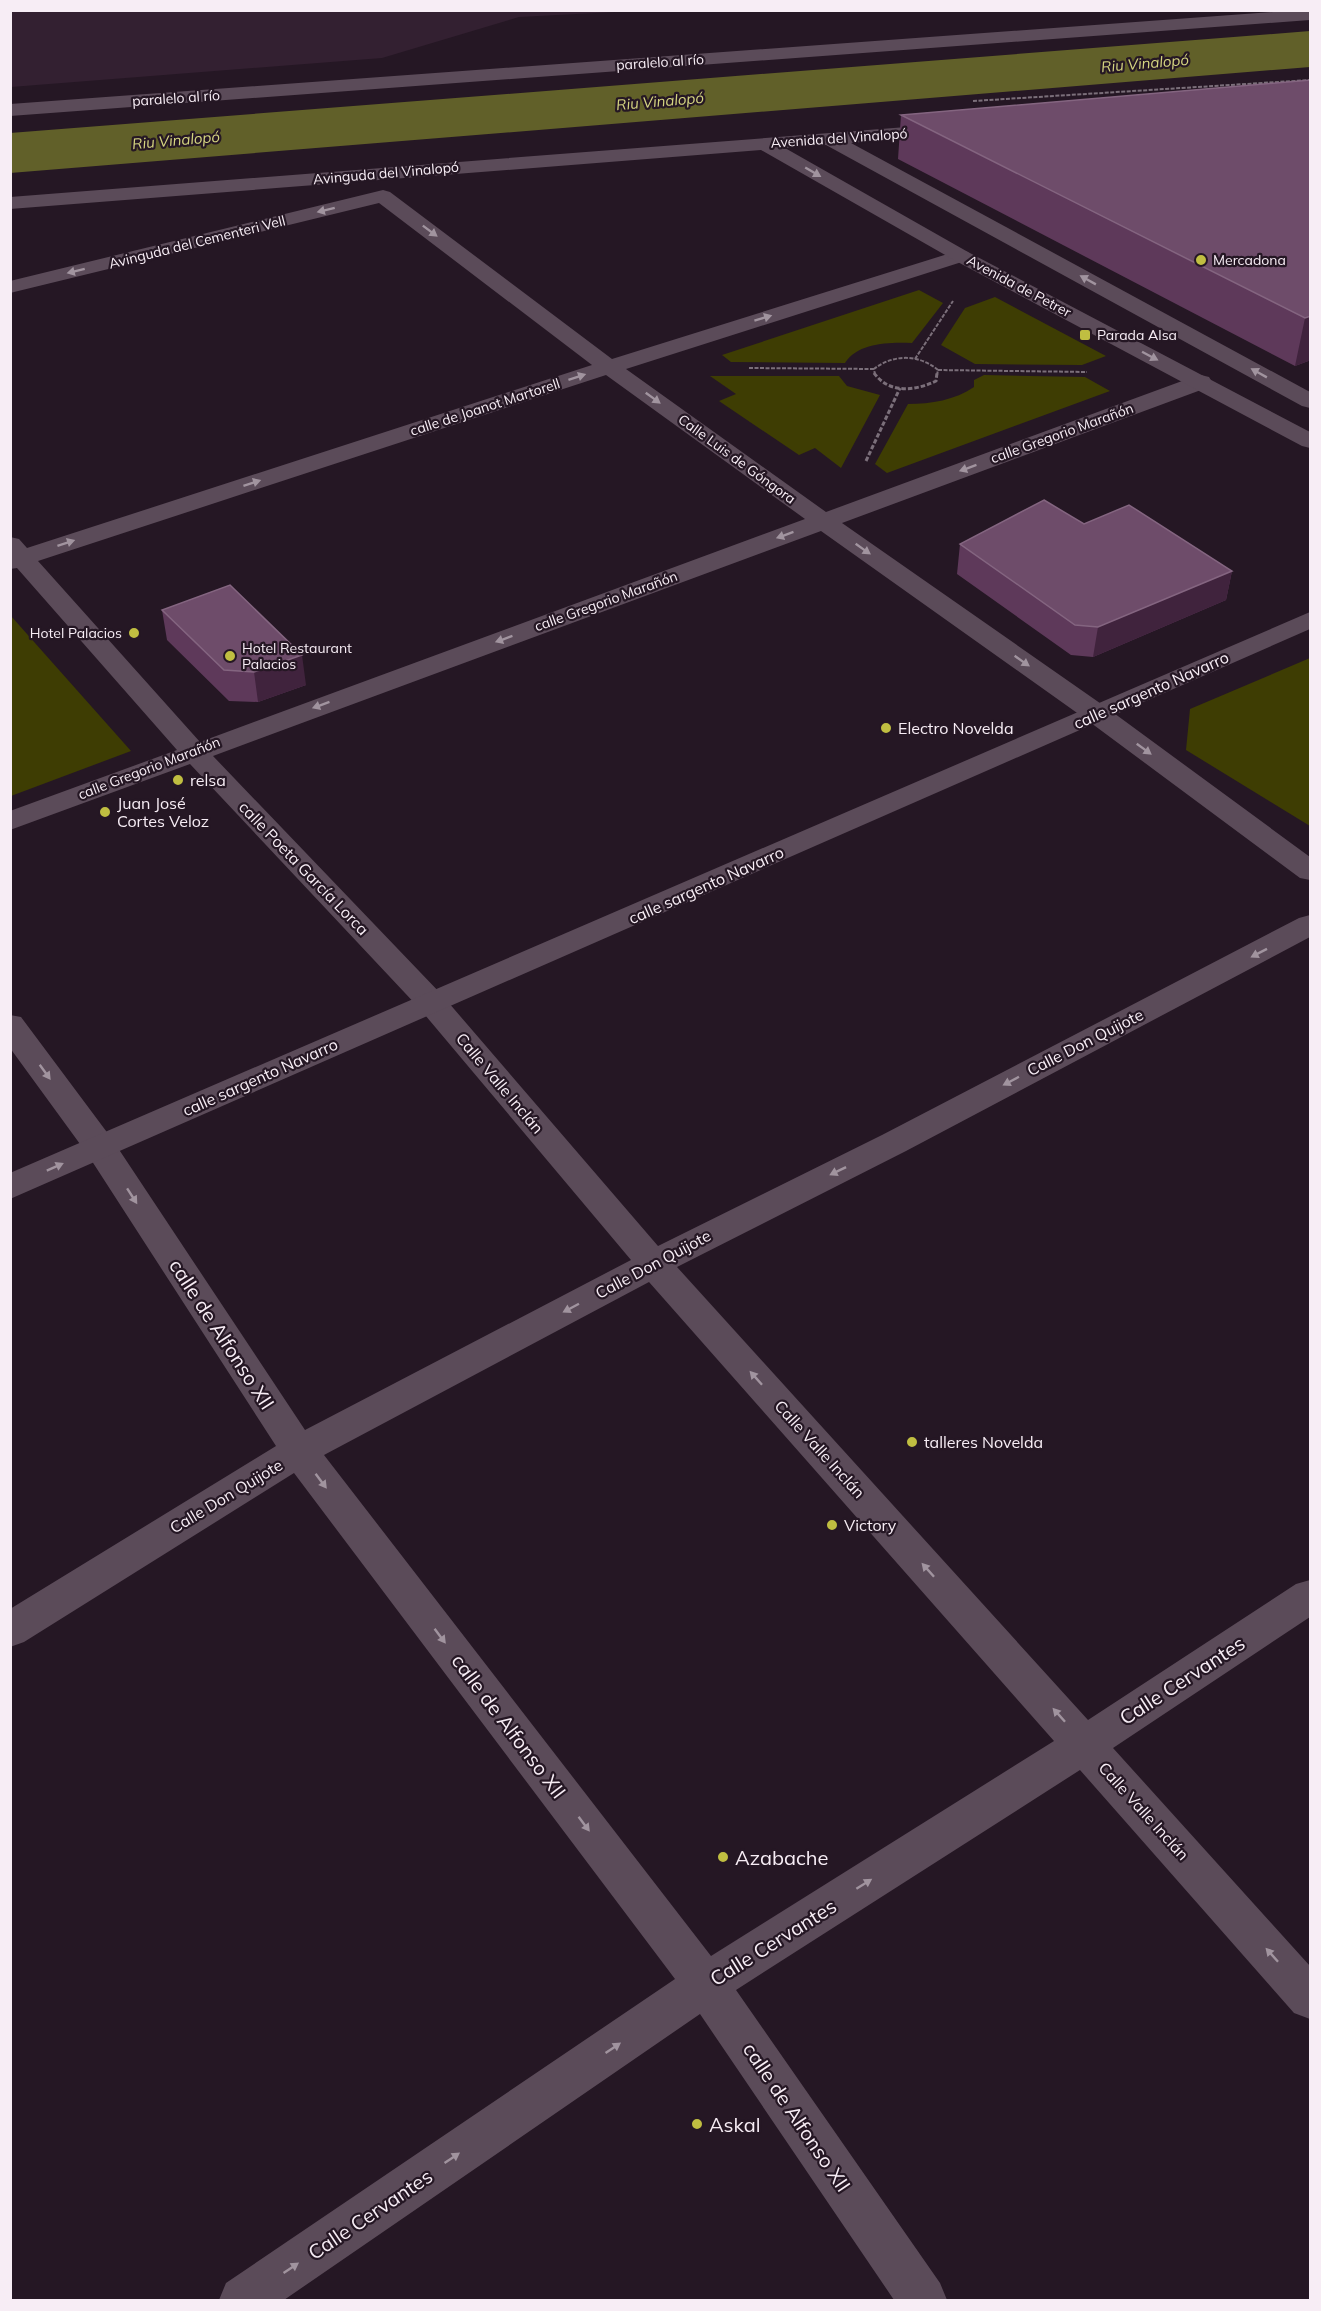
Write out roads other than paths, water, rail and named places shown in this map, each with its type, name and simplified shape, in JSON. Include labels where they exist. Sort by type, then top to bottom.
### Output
[{"type":"street","name":"paralelo al río","points":[[10,110],[1311,15]]},
{"type":"street","name":"Avenida del Vinalopó","points":[[762,143],[968,128]]},
{"type":"street","points":[[896,176],[887,160],[933,130]]},
{"type":"street","points":[[827,138],[1311,401]]},
{"type":"street","name":"Avinguda del Vinalopó","points":[[10,203],[382,185],[762,143]]},
{"type":"street","name":"Avenida de Petrer","points":[[762,143],[961,256],[1311,441]]},
{"type":"street","name":"Avinguda del Cementeri Vell","points":[[10,287],[382,185]]},
{"type":"street","name":"Calle Luis de Góngora","points":[[382,185],[609,367],[1097,714],[1311,871]]},
{"type":"street","name":"calle de Joanot Martorell","points":[[15,554],[961,256]]},
{"type":"street","name":"calle Gregorio Marañón","points":[[10,821],[1201,382]]},
{"type":"street","name":"calle Poeta García Lorca","points":[[15,554],[194,752],[431,1002]]},
{"type":"street","name":"calle sargento Navarro","points":[[100,1147],[1311,620]]},
{"type":"street","name":"Calle Don Quijote","points":[[10,1630],[299,1451],[654,1264],[894,1143],[1311,925]]},
{"type":"street","name":"Calle Valle Inclán","points":[[431,1002],[654,1264],[1311,1998]]},
{"type":"street","name":"calle de Alfonso XII","points":[[10,1024],[100,1147],[299,1451],[706,1984],[923,2301]]},
{"type":"street","points":[[10,1187],[100,1147]]},
{"type":"street","name":"Calle Cervantes","points":[[243,2301],[706,1984],[1085,1744],[1311,1596]]},
{"type":"waterway","name":"Riu Vinalopó","points":[[10,153],[1310,49]]},
{"type":"place","name":"Mercadona","points":[[1201,260]]},
{"type":"place","name":"Parada Alsa","points":[[1085,335]]},
{"type":"place","name":"Hotel Palacios","points":[[134,633]]},
{"type":"place","name":"Hotel Restaurant Palacios","points":[[230,656]]},
{"type":"place","name":"Electro Novelda","points":[[886,728]]},
{"type":"place","name":"relsa","points":[[178,780]]},
{"type":"place","name":"Juan José Cortes Veloz","points":[[105,812]]},
{"type":"place","name":"talleres Novelda","points":[[912,1442]]},
{"type":"place","name":"Victory","points":[[832,1525]]},
{"type":"place","name":"Azabache","points":[[723,1857]]},
{"type":"place","name":"Askal","points":[[697,2124]]}]
